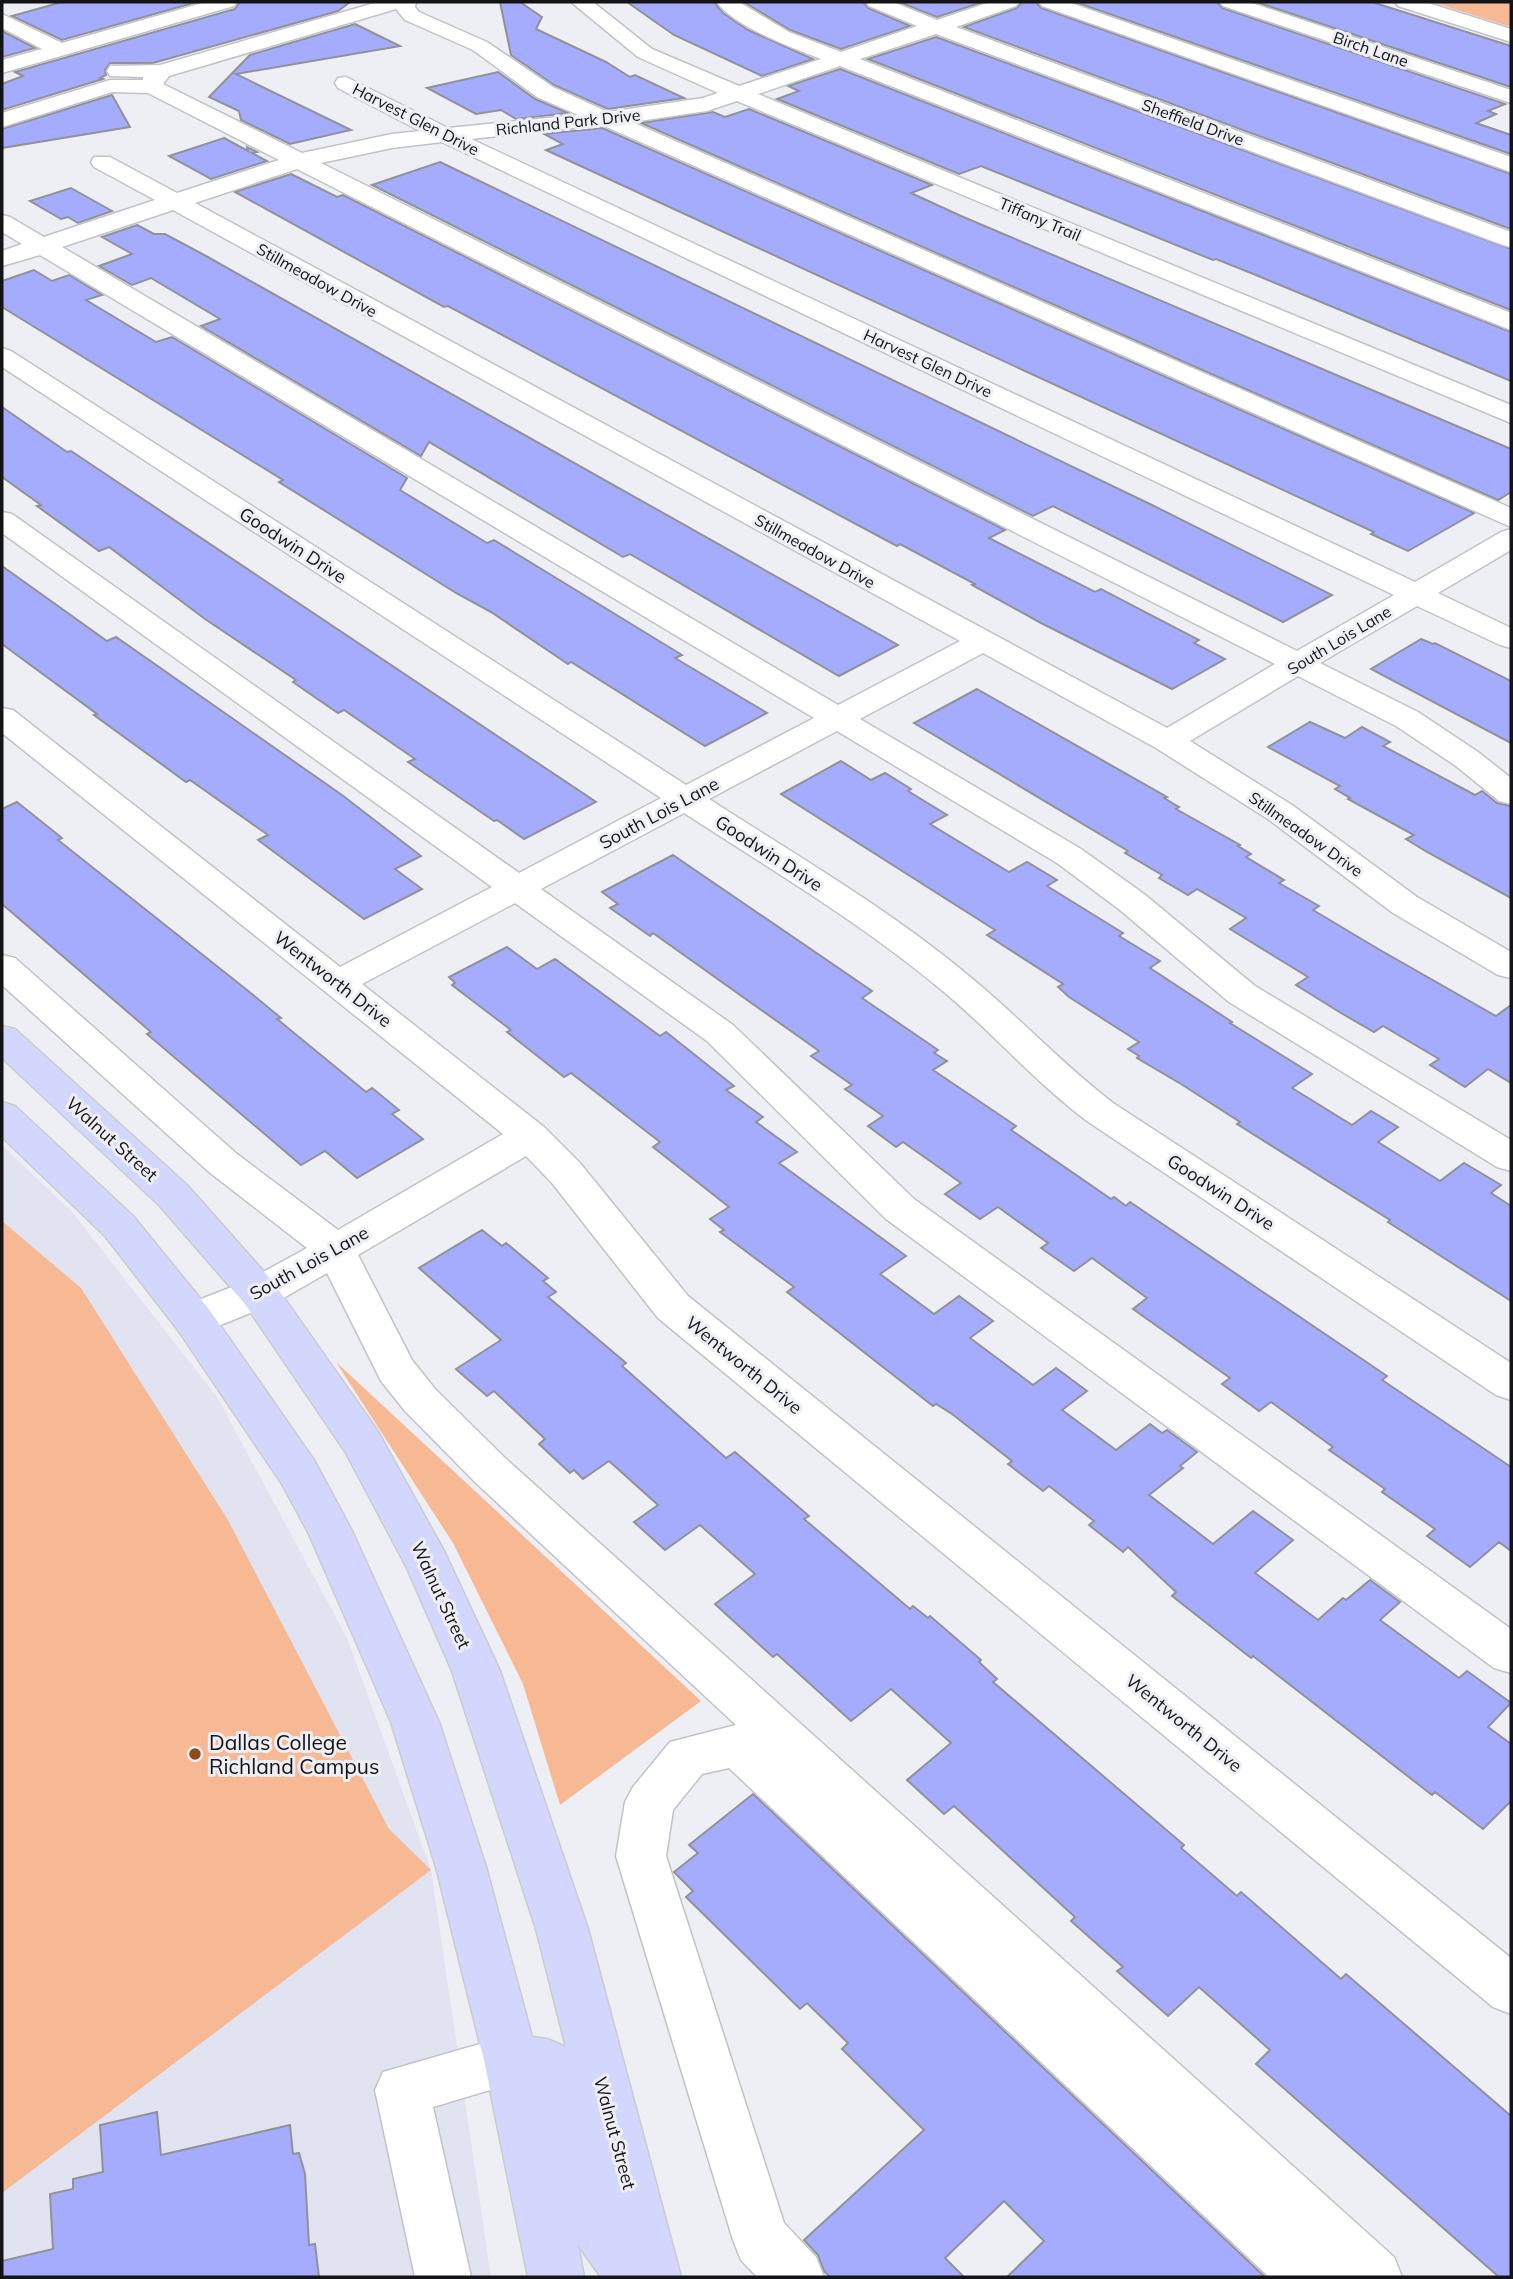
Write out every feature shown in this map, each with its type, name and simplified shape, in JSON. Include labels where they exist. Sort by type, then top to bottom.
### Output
[{"type":"main road","name":"Walnut Street","points":[[2,1038],[173,1195],[258,1293],[362,1442],[428,1563],[477,1671],[562,1929],[653,2277]]},
{"type":"main road","points":[[2,1115],[119,1226],[193,1320],[298,1472],[330,1531],[415,1722],[461,1867],[511,2060],[556,2277]]},
{"type":"main road","points":[[511,2060],[547,2064],[559,2088],[594,2221],[635,2277]]},
{"type":"street","points":[[2,67],[227,2]]},
{"type":"street","points":[[2,120],[114,78],[156,79],[399,2]]},
{"type":"street","points":[[406,2],[405,7],[412,16],[480,46],[545,92],[1511,518]]},
{"type":"street","name":"Tiffany Trail","points":[[581,2],[645,53],[1511,415]]},
{"type":"street","points":[[727,2],[782,36],[1511,322]]},
{"type":"street","name":"Sheffield Drive","points":[[876,2],[1511,240]]},
{"type":"street","name":"Richland Park Drive","points":[[2,259],[298,161],[345,149],[444,135],[673,111],[742,94],[1009,2]]},
{"type":"street","points":[[1049,2],[1511,165]]},
{"type":"street","name":"Birch Lane","points":[[1230,2],[1511,97]]},
{"type":"street","points":[[1405,2],[1511,36]]},
{"type":"street","points":[[130,7],[160,22]]},
{"type":"street","points":[[2,20],[65,49],[114,78]]},
{"type":"street","points":[[156,79],[298,161],[1407,719],[1467,759],[1511,794]]},
{"type":"street","name":"Harvest Glen Drive","points":[[346,83],[444,135],[1511,639]]},
{"type":"street","name":"Stillmeadow Drive","points":[[102,162],[1167,741],[1280,812],[1405,905],[1511,967]]},
{"type":"street","points":[[2,222],[1069,856],[1132,902],[1242,994],[1511,1158]]},
{"type":"street","name":"Goodwin Drive","points":[[2,356],[889,931],[958,985],[1063,1084],[1100,1112],[1511,1384]]},
{"type":"street","points":[[2,520],[720,1033],[900,1209],[1511,1654]]},
{"type":"street","name":"South Lois Lane","points":[[1167,741],[1511,538]]},
{"type":"street","name":"South Lois Lane","points":[[337,983],[981,642]]},
{"type":"street","name":"Wentworth Drive","points":[[2,717],[530,1136],[566,1173],[673,1307],[1511,1990]]},
{"type":"street","points":[[2,966],[223,1163],[318,1233],[335,1249],[396,1370],[454,1435],[1374,2277]]},
{"type":"street","name":"South Lois Lane","points":[[193,1320],[258,1293],[530,1136]]},
{"type":"street","points":[[796,2277],[761,2240],[640,1856],[650,1802],[687,1757],[738,1745],[1310,2277]]},
{"type":"street","points":[[443,2277],[402,2090],[511,2060]]},
{"type":"shaded area","points":[[1432,2],[1511,2],[1511,27]]},
{"type":"shaded area","name":"Dallas College Richland Campus","points":[[2,1145],[73,1213],[217,1397],[347,1638],[431,1870],[491,2277],[2,2277]]},
{"type":"shaded area","name":"Dallas College Richland Campus","points":[[2,1221],[81,1288],[228,1520],[389,1829],[431,1870],[2,2193]]},
{"type":"shaded area","points":[[336,1362],[701,1701],[560,1805],[523,1684],[453,1543]]},
{"type":"building","points":[[62,2],[197,2],[62,40],[12,16]]},
{"type":"building","points":[[240,2],[350,2],[338,11],[153,63],[110,63],[105,70],[106,75],[100,78],[103,79],[2,110],[2,84],[23,76],[15,72],[235,9]]},
{"type":"building","points":[[500,2],[520,2],[542,17],[536,29],[606,62],[630,77],[635,75],[684,98],[608,109],[554,85],[511,55]]},
{"type":"building","points":[[627,2],[714,2],[723,13],[748,30],[813,59],[762,76],[674,35]]},
{"type":"building","points":[[744,2],[863,2],[868,8],[910,26],[841,49],[790,30]]},
{"type":"building","points":[[899,2],[983,2],[937,17]]},
{"type":"building","points":[[1022,2],[1036,2],[1041,8],[1511,174],[1511,229],[964,27],[1017,8]]},
{"type":"building","points":[[1075,2],[1217,2],[1222,8],[1505,104],[1488,111],[1496,114],[1476,123],[1511,135],[1511,154]]},
{"type":"building","points":[[1256,2],[1372,2],[1511,46],[1511,87]]},
{"type":"building","points":[[355,24],[400,46],[236,74],[351,130],[290,144],[241,120],[239,111],[209,97],[250,55]]},
{"type":"building","points":[[2,31],[35,48],[2,57]]},
{"type":"building","points":[[936,37],[1511,249],[1511,310],[868,59]]},
{"type":"building","points":[[840,69],[1511,332],[1511,381],[1251,273],[981,166],[959,174],[777,99],[799,91],[788,86]]},
{"type":"building","points":[[498,72],[535,99],[568,113],[516,119],[501,110],[476,114],[427,88]]},
{"type":"building","points":[[112,95],[130,127],[2,148],[2,129]]},
{"type":"building","points":[[749,109],[932,185],[911,193],[961,216],[1511,449],[1511,492],[1498,500],[641,123],[713,112],[725,117]]},
{"type":"building","points":[[602,128],[1474,513],[1408,551],[1371,534],[1374,532],[546,150],[563,144],[544,134]]},
{"type":"building","points":[[224,138],[248,151],[247,147],[257,152],[252,153],[267,161],[211,179],[169,156]]},
{"type":"building","points":[[440,162],[1154,506],[1332,595],[1283,622],[1053,506],[1033,516],[372,185]]},
{"type":"building","points":[[291,174],[337,197],[343,195],[1005,530],[989,538],[1095,592],[1101,589],[1199,640],[1194,643],[1225,659],[1172,689],[1041,623],[972,585],[975,584],[900,544],[897,546],[448,306],[444,307],[235,192]]},
{"type":"building","points":[[71,188],[112,211],[78,223],[68,217],[61,219],[30,201]]},
{"type":"building","points":[[137,225],[154,234],[165,234],[206,256],[898,645],[839,676],[630,554],[623,557],[429,442],[421,456],[201,326],[220,319],[151,278],[132,285],[99,266],[132,254],[102,237]]},
{"type":"building","points":[[34,270],[52,281],[69,275],[102,295],[86,300],[156,342],[172,337],[407,478],[400,490],[487,543],[494,540],[682,655],[675,658],[767,713],[705,746],[571,662],[568,664],[491,612],[279,482],[283,480],[2,307],[2,281]]},
{"type":"building","points":[[2,407],[596,802],[524,839],[497,820],[494,821],[408,762],[415,759],[344,710],[338,713],[293,682],[296,680],[205,619],[109,547],[99,551],[2,477]]},
{"type":"building","points":[[2,566],[107,641],[116,637],[342,795],[421,856],[395,869],[422,889],[364,919],[258,840],[268,835],[190,780],[186,782],[94,715],[97,714],[2,644]]},
{"type":"building","points":[[1421,639],[1435,643],[1511,681],[1511,743],[1371,669]]},
{"type":"building","points":[[977,689],[1167,797],[1164,798],[1179,807],[1176,809],[1240,845],[1238,846],[1251,854],[1246,857],[1284,880],[1279,883],[1319,906],[1313,910],[1380,950],[1496,1016],[1511,1005],[1511,1083],[1488,1069],[1465,1087],[1430,1065],[1439,1059],[1383,1026],[1374,1032],[1341,1013],[1296,985],[1308,977],[1230,929],[1246,918],[1197,889],[1188,895],[1159,878],[1162,875],[1125,853],[1128,851],[914,723]]},
{"type":"building","points":[[1310,722],[1345,738],[1362,727],[1390,742],[1383,746],[1475,795],[1482,791],[1497,803],[1511,806],[1511,898],[1406,839],[1414,835],[1348,799],[1350,798],[1335,789],[1340,786],[1268,747]]},
{"type":"building","points":[[841,761],[871,780],[885,773],[911,789],[908,791],[947,815],[930,824],[1009,872],[1027,862],[1057,880],[1047,886],[1123,933],[1119,936],[1160,961],[1150,968],[1232,1022],[1230,1023],[1312,1074],[1292,1088],[1352,1125],[1371,1111],[1398,1127],[1378,1142],[1440,1181],[1464,1163],[1501,1185],[1491,1193],[1511,1206],[1511,1301],[1388,1222],[1390,1220],[1237,1124],[1240,1122],[1137,1058],[1139,1056],[1128,1049],[1139,1042],[1069,997],[1058,987],[1063,984],[987,935],[995,930],[781,794]]},
{"type":"building","points":[[17,802],[62,838],[58,840],[247,990],[281,1018],[277,1019],[366,1092],[372,1088],[399,1110],[392,1114],[423,1139],[357,1178],[325,1151],[301,1165],[147,1034],[151,1032],[2,904],[2,809]]},
{"type":"building","points":[[673,855],[872,991],[862,998],[938,1050],[934,1053],[947,1061],[933,1070],[1016,1126],[1011,1130],[1111,1199],[1114,1197],[1126,1206],[1130,1202],[1387,1376],[1382,1380],[1511,1467],[1511,1551],[1499,1542],[1470,1567],[1427,1536],[1435,1529],[1382,1492],[1385,1489],[1329,1450],[1333,1447],[1271,1402],[1259,1411],[1222,1384],[1230,1378],[1133,1309],[1147,1298],[1092,1258],[1074,1271],[1041,1248],[1048,1243],[998,1207],[980,1219],[945,1194],[961,1183],[903,1142],[896,1147],[868,1126],[883,1116],[845,1089],[852,1085],[811,1056],[819,1051],[653,933],[650,936],[610,908],[618,904],[602,892]]},
{"type":"building","points":[[507,947],[537,969],[555,959],[660,1036],[666,1032],[734,1086],[726,1090],[763,1117],[756,1122],[797,1152],[779,1163],[906,1256],[880,1274],[934,1314],[959,1296],[993,1321],[970,1338],[1033,1385],[1056,1368],[1087,1391],[1062,1410],[1116,1450],[1150,1424],[1162,1433],[1167,1430],[1197,1452],[1180,1466],[1183,1468],[1149,1495],[1213,1544],[1253,1511],[1293,1540],[1255,1573],[1318,1620],[1343,1598],[1346,1600],[1370,1580],[1400,1602],[1380,1620],[1459,1678],[1467,1671],[1511,1703],[1488,1727],[1511,1744],[1511,1801],[1483,1829],[1435,1792],[1432,1795],[1172,1596],[1176,1592],[1128,1547],[1123,1552],[1089,1525],[1094,1521],[1049,1486],[1043,1491],[1008,1464],[1012,1461],[952,1414],[936,1404],[933,1406],[787,1292],[794,1287],[720,1232],[724,1230],[710,1219],[729,1207],[653,1147],[660,1142],[571,1073],[564,1077],[507,1032],[511,1030],[452,985],[455,983],[449,977]]},
{"type":"building","points":[[482,1230],[502,1246],[506,1243],[548,1278],[543,1281],[556,1292],[548,1297],[626,1363],[622,1366],[726,1458],[735,1452],[809,1516],[804,1519],[910,1609],[913,1606],[928,1618],[930,1616],[981,1660],[979,1662],[997,1679],[993,1682],[1184,1845],[1181,1848],[1237,1896],[1241,1892],[1341,1979],[1346,1974],[1511,2116],[1511,2277],[1499,2277],[1256,2064],[1270,2050],[1199,1987],[1168,2016],[1117,1971],[1123,1967],[1071,1921],[1075,1917],[954,1806],[944,1814],[907,1780],[951,1743],[891,1689],[851,1721],[777,1654],[773,1657],[715,1604],[755,1574],[700,1525],[665,1550],[634,1522],[658,1505],[609,1461],[583,1479],[574,1470],[570,1473],[539,1444],[545,1439],[494,1391],[487,1396],[456,1369],[501,1340],[419,1268]]},
{"type":"building","points":[[753,1794],[1265,2277],[1007,2277],[1044,2241],[1004,2201],[945,2258],[964,2277],[830,2277],[824,2271],[818,2255],[804,2240],[924,2130],[842,2049],[848,2043],[807,2003],[800,2009],[686,1897],[693,1891],[674,1872],[698,1853],[689,1845]]},
{"type":"building","points":[[157,2112],[161,2155],[290,2125],[293,2154],[299,2153],[305,2174],[309,2245],[315,2244],[319,2277],[2,2277],[2,2261],[53,2249],[50,2194],[73,2189],[73,2179],[103,2172],[100,2125]]},
{"type":"place","name":"Dallas College Richland Campus","points":[[195,1754]]}]
